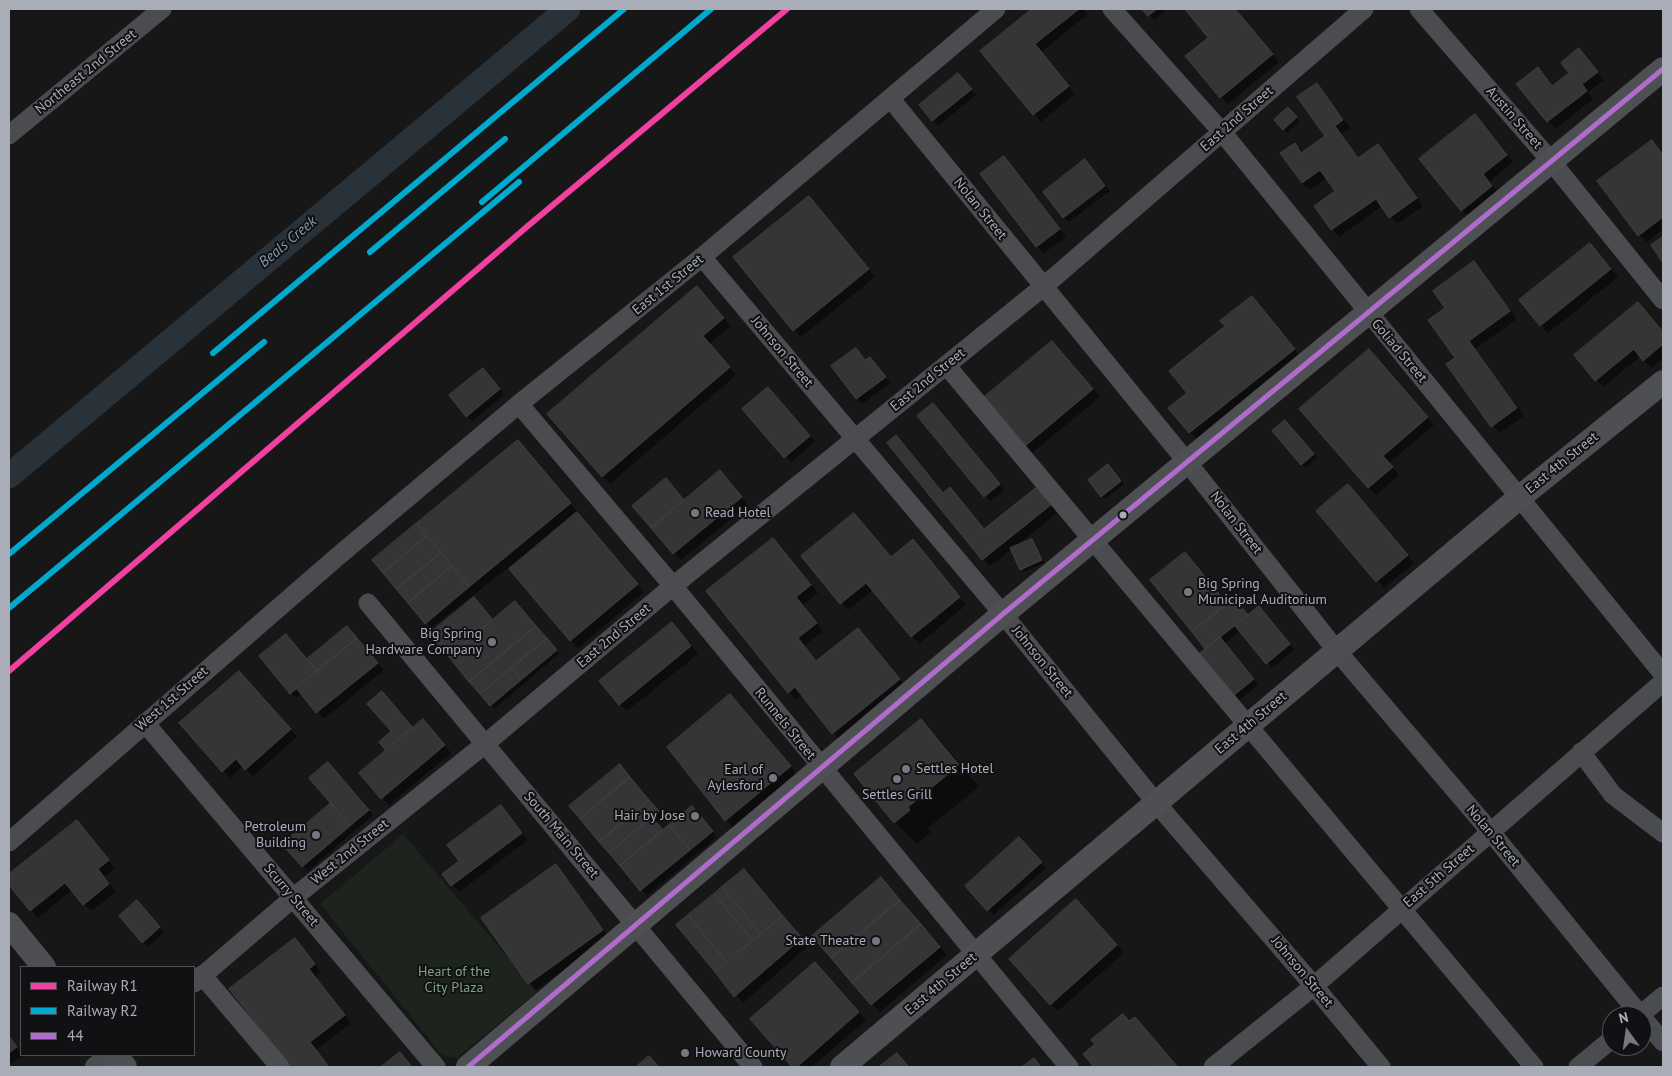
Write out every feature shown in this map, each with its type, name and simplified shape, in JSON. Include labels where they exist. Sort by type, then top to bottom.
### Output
[{"type":"main road","points":[[468,1067],[1003,614],[1369,314],[1663,69]]},
{"type":"main road","name":"East 4th Street","points":[[842,1067],[1520,497],[1663,382]]},
{"type":"main road","points":[[9,924],[43,966]]},
{"type":"main road","points":[[116,1056],[125,1067]]},
{"type":"street","name":"Northeast 2nd Street","points":[[9,135],[162,9]]},
{"type":"street","name":"East 1st Street","points":[[337,557],[519,404],[702,257],[996,9]]},
{"type":"street","name":"Goliad Street","points":[[1112,9],[1222,132],[1663,674]]},
{"type":"street","name":"East 2nd Street","points":[[486,744],[673,586],[1043,287],[1364,9]]},
{"type":"street","name":"Austin Street","points":[[1419,9],[1551,161],[1663,300]]},
{"type":"street","name":"Nolan Street","points":[[890,98],[1187,462],[1337,651],[1490,831],[1633,1006]]},
{"type":"street","name":"Johnson Street","points":[[702,257],[1003,614],[1157,804],[1314,986],[1381,1067]]},
{"type":"street","points":[[946,365],[1534,1067]]},
{"type":"street","name":"Runnels Street","points":[[519,404],[673,586],[820,767],[1069,1067]]},
{"type":"street","name":"West 1st Street","points":[[9,842],[337,557]]},
{"type":"street","name":"South Main Street","points":[[368,602],[753,1067]]},
{"type":"street","name":"East 5th Street","points":[[1221,1065],[1663,682]]},
{"type":"street","name":"Scurry Street","points":[[146,722],[436,1067]]},
{"type":"street","name":"West 2nd Street","points":[[198,979],[293,898],[486,744]]},
{"type":"street","points":[[1581,752],[1613,795],[1663,833]]},
{"type":"street","points":[[198,979],[280,1067]]},
{"type":"street","points":[[1652,1006],[1663,996]]},
{"type":"street","name":"Nolan Street","points":[[1652,1029],[1663,1042]]},
{"type":"street","points":[[1578,1067],[1602,1047]]},
{"type":"street","points":[[94,1067],[108,1056]]},
{"type":"green space","name":"Heart of the City Plaza","points":[[403,834],[537,992],[457,1058],[442,1055],[320,904]]},
{"type":"building","points":[[1032,9],[1079,9],[1035,44],[1069,86],[1033,115],[980,51]]},
{"type":"building","points":[[1142,9],[1157,9],[1148,16]]},
{"type":"building","points":[[1185,9],[1235,9],[1273,54],[1220,98],[1185,56],[1208,38]]},
{"type":"building","points":[[1579,48],[1598,72],[1582,84],[1587,91],[1547,122],[1516,84],[1538,67],[1552,86],[1569,73],[1561,63]]},
{"type":"building","points":[[958,73],[972,89],[932,121],[919,105]]},
{"type":"building","points":[[1317,83],[1343,120],[1335,126],[1358,158],[1378,144],[1417,198],[1389,218],[1376,199],[1331,230],[1314,206],[1335,191],[1320,170],[1302,183],[1280,153],[1295,143],[1301,153],[1325,136],[1297,97]]},
{"type":"building","points":[[1288,107],[1297,117],[1283,130],[1274,120]]},
{"type":"building","points":[[1475,114],[1507,155],[1483,174],[1492,186],[1461,211],[1419,159]]},
{"type":"building","points":[[1652,140],[1663,155],[1663,217],[1638,236],[1597,181]]},
{"type":"building","points":[[1004,156],[1060,229],[1036,247],[980,174]]},
{"type":"building","points":[[1085,159],[1105,186],[1063,218],[1043,192]]},
{"type":"building","points":[[809,196],[869,269],[793,331],[733,257]]},
{"type":"building","points":[[1663,237],[1663,263],[1651,245]]},
{"type":"building","points":[[1590,243],[1611,269],[1540,326],[1519,300]]},
{"type":"building","points":[[1474,261],[1510,311],[1469,341],[1517,408],[1491,427],[1446,364],[1455,358],[1428,320],[1445,308],[1433,291]]},
{"type":"building","points":[[697,286],[724,318],[703,336],[730,367],[602,477],[547,414]]},
{"type":"building","points":[[1252,296],[1295,349],[1189,433],[1168,408],[1187,393],[1169,371],[1225,326],[1220,321]]},
{"type":"building","points":[[1638,302],[1663,332],[1663,344],[1643,361],[1634,349],[1595,381],[1574,355]]},
{"type":"building","points":[[1052,341],[1093,389],[1024,447],[983,398]]},
{"type":"building","points":[[856,348],[865,360],[870,357],[886,377],[856,399],[831,366]]},
{"type":"building","points":[[1369,349],[1428,417],[1383,456],[1393,467],[1368,488],[1299,409]]},
{"type":"building","points":[[483,368],[500,389],[466,417],[449,395]]},
{"type":"building","points":[[768,387],[810,436],[784,458],[742,409]]},
{"type":"building","points":[[933,403],[1000,484],[984,497],[917,416]]},
{"type":"building","points":[[1285,420],[1314,454],[1301,465],[1272,431]]},
{"type":"building","points":[[896,435],[943,493],[950,487],[984,529],[1043,482],[1057,500],[982,560],[887,443]]},
{"type":"building","points":[[518,440],[571,503],[469,587],[417,523]]},
{"type":"building","points":[[1108,464],[1121,481],[1101,497],[1088,480]]},
{"type":"building","name":"Read Hotel","points":[[720,470],[742,497],[673,554],[651,528]]},
{"type":"building","points":[[666,478],[684,500],[651,528],[632,506]]},
{"type":"building","points":[[1348,484],[1408,555],[1376,582],[1316,511]]},
{"type":"building","points":[[577,512],[638,584],[570,641],[509,569]]},
{"type":"building","points":[[854,513],[891,557],[913,539],[960,597],[911,637],[866,583],[840,604],[801,556]]},
{"type":"building","points":[[417,523],[427,536],[383,573],[372,560]]},
{"type":"building","points":[[427,536],[441,553],[396,589],[383,573]]},
{"type":"building","points":[[773,538],[811,585],[796,597],[817,623],[798,638],[816,661],[858,628],[900,679],[832,734],[795,687],[788,693],[706,591]]},
{"type":"building","points":[[1032,539],[1042,560],[1020,570],[1010,548]]},
{"type":"building","name":"Big Spring Municipal Auditorium","points":[[1185,552],[1227,604],[1192,632],[1150,580]]},
{"type":"building","points":[[441,553],[452,566],[408,603],[396,589]]},
{"type":"building","points":[[452,566],[469,587],[425,624],[408,603]]},
{"type":"building","points":[[474,597],[493,620],[449,657],[429,634]]},
{"type":"building","points":[[1234,598],[1248,615],[1205,649],[1192,632]]},
{"type":"building","name":"Big Spring Hardware Company","points":[[515,601],[536,626],[469,682],[449,657]]},
{"type":"building","points":[[1259,606],[1290,644],[1266,664],[1235,626]]},
{"type":"building","points":[[672,622],[691,646],[619,705],[599,681]]},
{"type":"building","points":[[347,626],[357,638],[317,671],[307,659]]},
{"type":"building","points":[[536,626],[547,638],[480,694],[469,682]]},
{"type":"building","points":[[286,634],[317,671],[290,694],[259,656]]},
{"type":"building","points":[[1220,637],[1254,679],[1233,696],[1199,654]]},
{"type":"building","points":[[357,638],[378,663],[316,713],[296,688]]},
{"type":"building","points":[[547,638],[557,650],[521,680],[511,668]]},
{"type":"building","points":[[511,668],[521,680],[490,706],[480,694]]},
{"type":"building","points":[[239,671],[291,729],[245,770],[236,759],[222,772],[179,723]]},
{"type":"building","points":[[382,691],[413,728],[386,751],[379,742],[391,731],[367,704]]},
{"type":"building","points":[[730,694],[791,766],[725,821],[667,747]]},
{"type":"building","points":[[423,719],[445,745],[381,799],[359,773]]},
{"type":"building","name":"Settles Hotel","points":[[921,719],[959,765],[908,807],[910,810],[894,823],[854,774]]},
{"type":"building","points":[[328,762],[369,810],[350,826],[309,778]]},
{"type":"building","points":[[620,764],[630,777],[580,819],[569,806]]},
{"type":"building","points":[[630,777],[649,800],[599,842],[580,819]]},
{"type":"building","points":[[649,800],[659,811],[609,853],[599,842]]},
{"type":"building","name":"Petroleum Building","points":[[331,803],[350,826],[302,867],[282,844]]},
{"type":"building","points":[[501,805],[522,833],[451,886],[442,874],[459,861],[447,845]]},
{"type":"building","points":[[692,806],[713,831],[690,850],[669,825]]},
{"type":"building","points":[[652,817],[663,830],[620,866],[609,853]]},
{"type":"building","points":[[77,820],[109,860],[98,869],[109,884],[83,905],[65,883],[30,911],[9,885],[9,874]]},
{"type":"building","points":[[669,825],[690,850],[640,891],[620,866]]},
{"type":"building","points":[[1019,837],[1042,862],[987,911],[965,886]]},
{"type":"building","points":[[556,864],[603,930],[528,984],[481,918]]},
{"type":"building","points":[[744,869],[783,916],[761,934],[722,887]]},
{"type":"building","points":[[881,877],[900,900],[831,958],[812,936]]},
{"type":"building","points":[[722,887],[761,934],[753,941],[714,894]]},
{"type":"building","points":[[714,894],[753,941],[726,962],[688,915]]},
{"type":"building","points":[[1076,899],[1117,945],[1050,1005],[1009,959]]},
{"type":"building","points":[[137,900],[160,927],[142,943],[119,916]]},
{"type":"building","name":"State Theatre","points":[[900,900],[921,924],[852,983],[831,958]]},
{"type":"building","points":[[688,915],[726,962],[715,972],[676,925]]},
{"type":"building","points":[[783,916],[802,938],[734,997],[715,972]]},
{"type":"building","points":[[921,924],[940,947],[871,1005],[852,983]]},
{"type":"building","points":[[295,938],[315,964],[309,969],[345,1015],[310,1042],[329,1067],[291,1067],[229,989]]},
{"type":"building","points":[[815,962],[859,1012],[797,1067],[792,1067],[750,1019]]},
{"type":"building","points":[[1123,1014],[1129,1021],[1135,1017],[1177,1066],[1094,1067],[1083,1054],[1095,1044],[1091,1040]]},
{"type":"building","points":[[9,1036],[17,1047],[9,1053]]},
{"type":"building","points":[[400,1052],[412,1067],[381,1067]]},
{"type":"building","points":[[897,1053],[909,1067],[879,1067]]},
{"type":"building","points":[[649,1056],[659,1067],[636,1067]]},
{"type":"building","points":[[1034,1058],[1041,1067],[1022,1067]]},
{"type":"waterway","name":"Beals Creek","points":[[9,476],[568,9]]},
{"type":"rail line","name":"R2","points":[[213,353],[624,9]]},
{"type":"rail line","name":"R2","points":[[482,202],[711,9]]},
{"type":"rail line","name":"R1","points":[[9,671],[529,225],[787,9]]},
{"type":"rail line","name":"R2","points":[[370,252],[505,139]]},
{"type":"rail line","name":"R2","points":[[9,608],[519,182]]},
{"type":"rail line","name":"R2","points":[[9,554],[264,342]]},
{"type":"transit line","name":"44","points":[[468,1067],[1003,614],[1663,69]]},
{"type":"place","name":"Read Hotel","points":[[695,513]]},
{"type":"place","name":"Big Spring Municipal Auditorium","points":[[1188,592]]},
{"type":"place","name":"Big Spring Hardware Company","points":[[492,642]]},
{"type":"place","name":"Settles Hotel","points":[[906,769]]},
{"type":"place","name":"Earl of Aylesford","points":[[773,778]]},
{"type":"place","name":"Settles Grill","points":[[897,779]]},
{"type":"place","name":"Hair by Jose","points":[[695,816]]},
{"type":"place","name":"Petroleum Building","points":[[316,835]]},
{"type":"place","name":"State Theatre","points":[[876,941]]},
{"type":"place","name":"Howard County","points":[[685,1053]]}]
